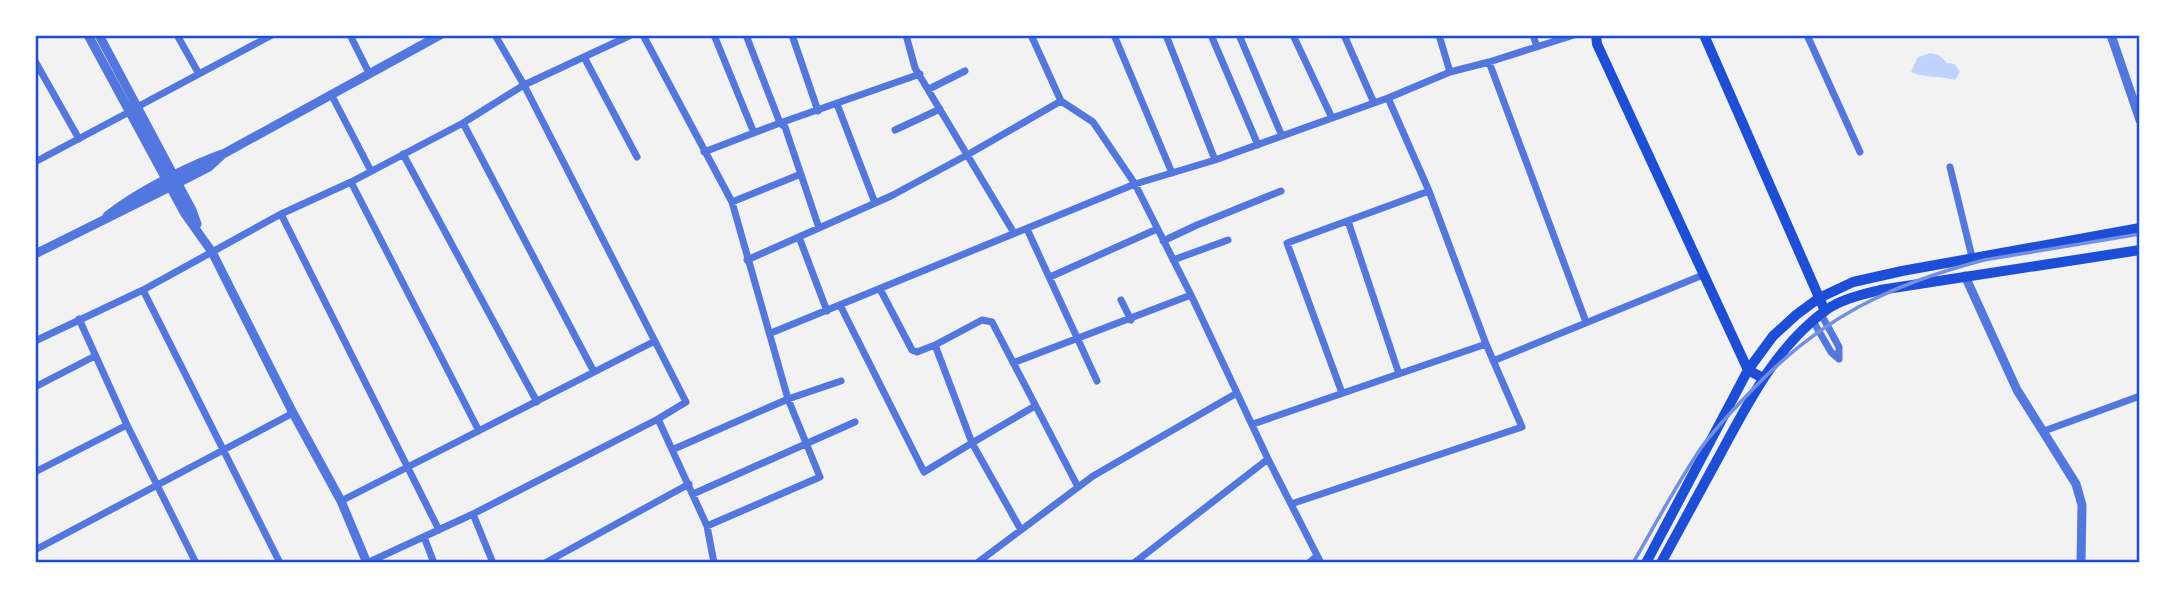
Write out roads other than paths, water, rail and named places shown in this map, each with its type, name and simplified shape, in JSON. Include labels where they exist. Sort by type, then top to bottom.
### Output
[{"type":"main road","points":[[1596,35],[1597,44],[1748,370],[1763,378]]},
{"type":"main road","points":[[1704,35],[1819,298],[1820,315]]},
{"type":"main road","points":[[1646,563],[1748,370],[1773,336],[1796,314],[1819,298],[1853,282],[1972,257],[2140,228]]},
{"type":"main road","points":[[1661,563],[1763,378],[1784,348],[1820,315],[1846,299],[1880,290],[2140,250]]},
{"type":"street","points":[[88,35],[135,108]]},
{"type":"street","points":[[99,35],[173,182],[192,210],[200,233],[293,413],[341,500],[367,563],[473,514],[686,402],[524,85],[495,35]]},
{"type":"street","points":[[177,35],[199,74]]},
{"type":"street","points":[[350,35],[369,73]]},
{"type":"street","points":[[35,254],[173,182],[209,167],[226,153],[369,73],[421,39],[440,35]]},
{"type":"street","points":[[35,341],[143,289],[281,214],[351,182],[463,123],[524,85],[631,35]]},
{"type":"street","points":[[643,35],[732,202],[788,399],[820,477],[707,526]]},
{"type":"street","points":[[714,35],[754,133]]},
{"type":"street","points":[[746,35],[780,123],[785,127],[819,228]]},
{"type":"street","points":[[792,35],[818,111]]},
{"type":"street","points":[[906,35],[915,68],[1014,233]]},
{"type":"street","points":[[1031,35],[1061,101],[1093,122],[1135,184],[1319,560],[1309,563]]},
{"type":"street","points":[[1114,35],[1172,173]]},
{"type":"street","points":[[1166,35],[1215,160]]},
{"type":"street","points":[[1211,35],[1258,145]]},
{"type":"street","points":[[1239,35],[1282,136]]},
{"type":"street","points":[[1293,35],[1332,118]]},
{"type":"street","points":[[1344,35],[1374,103]]},
{"type":"street","points":[[1440,35],[1450,72]]},
{"type":"street","points":[[1533,35],[1537,47]]},
{"type":"street","points":[[771,333],[1135,184],[1258,145],[1388,98],[1450,72],[1574,35]]},
{"type":"street","points":[[1807,35],[1860,152]]},
{"type":"street","points":[[2111,35],[2140,120]]},
{"type":"street","points":[[35,162],[267,36]]},
{"type":"street","points":[[584,57],[637,157]]},
{"type":"street","points":[[35,61],[79,139]]},
{"type":"street","points":[[1489,62],[1586,322]]},
{"type":"street","points":[[929,89],[965,71]]},
{"type":"street","points":[[705,152],[920,74]]},
{"type":"street","points":[[331,94],[371,171]]},
{"type":"street","points":[[1291,504],[1522,427],[1486,344],[1429,191],[1388,98]]},
{"type":"street","points":[[747,260],[875,203],[967,155],[1061,101]]},
{"type":"street","points":[[837,104],[875,203]]},
{"type":"street","points":[[895,130],[940,109]]},
{"type":"street","points":[[463,123],[594,372]]},
{"type":"street","points":[[403,154],[537,402]]},
{"type":"street","points":[[1950,167],[1972,257]]},
{"type":"street","points":[[732,202],[801,174]]},
{"type":"street","points":[[351,182],[479,431]]},
{"type":"street","points":[[1163,241],[1281,191]]},
{"type":"street","points":[[1342,393],[1287,243],[1429,191]]},
{"type":"street","points":[[281,214],[439,530]]},
{"type":"street","points":[[1348,221],[1399,374]]},
{"type":"street","points":[[1027,229],[1097,381]]},
{"type":"street","points":[[1050,277],[1157,229]]},
{"type":"street","points":[[799,237],[827,311]]},
{"type":"street","points":[[1173,260],[1228,240]]},
{"type":"street","points":[[1493,361],[1703,275]]},
{"type":"street","points":[[1965,276],[2017,390],[2076,484],[2082,505],[2081,563]]},
{"type":"street","points":[[143,289],[280,563]]},
{"type":"street","points":[[880,289],[912,349],[917,352],[982,320],[992,322],[1078,487]]},
{"type":"street","points":[[1013,363],[1191,295]]},
{"type":"street","points":[[1121,300],[1131,320]]},
{"type":"street","points":[[840,305],[924,472],[1035,406]]},
{"type":"street","points":[[1820,315],[1839,347],[1839,359],[1831,352],[1820,315]]},
{"type":"street","points":[[79,319],[127,425],[197,563]]},
{"type":"street","points":[[341,500],[655,341]]},
{"type":"street","points":[[1253,424],[1486,344]]},
{"type":"street","points":[[935,345],[972,443],[1021,530]]},
{"type":"street","points":[[35,387],[95,356]]},
{"type":"street","points":[[674,449],[788,399],[841,381]]},
{"type":"street","points":[[977,563],[1093,476],[1237,393]]},
{"type":"street","points":[[2044,431],[2140,396]]},
{"type":"street","points":[[35,550],[293,413]]},
{"type":"street","points":[[658,419],[707,526],[714,563]]},
{"type":"street","points":[[693,494],[855,422]]},
{"type":"street","points":[[35,472],[127,425]]},
{"type":"street","points":[[1134,563],[1268,459]]},
{"type":"street","points":[[545,563],[690,484]]},
{"type":"street","points":[[473,514],[493,563]]},
{"type":"street","points":[[424,537],[434,563]]},
{"type":"water","points":[[1930,53],[1939,55],[1947,63],[1955,64],[1960,72],[1955,80],[1911,72],[1918,57]]},
{"type":"railway","points":[[1633,563],[1683,476],[1713,432],[1780,363],[1832,323],[1887,293],[1984,260],[2140,234]]}]
